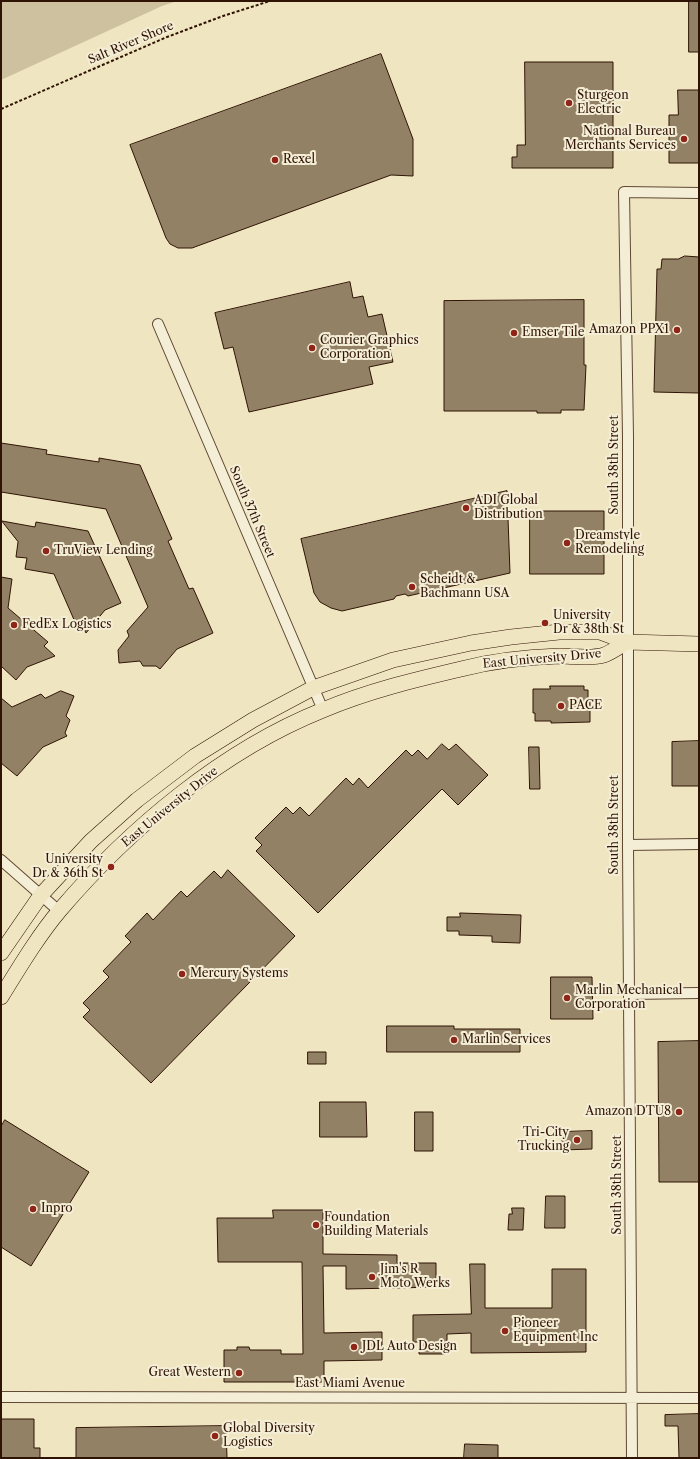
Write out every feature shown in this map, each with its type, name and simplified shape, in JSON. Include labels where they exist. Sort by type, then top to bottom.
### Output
[{"type":"main road","name":"East University Drive","points":[[1,953],[41,895],[91,841],[137,800],[195,756],[253,720],[313,688],[393,660],[478,642],[559,632],[600,632],[627,642],[699,644]]},
{"type":"main road","name":"East University Drive","points":[[1,998],[19,968],[59,911],[100,866],[148,821],[209,773],[260,741],[323,710],[401,683],[476,665],[557,656],[602,655],[627,642]]},
{"type":"street","name":"South 38th Street","points":[[632,1458],[627,642],[628,428],[624,192],[699,193]]},
{"type":"street","name":"South 37th Street","points":[[158,324],[323,710]]},
{"type":"street","points":[[628,845],[699,844]]},
{"type":"street","points":[[1,860],[59,911]]},
{"type":"street","points":[[630,994],[699,993]]},
{"type":"street","name":"East Miami Avenue","points":[[1,1397],[699,1398]]},
{"type":"path","name":"Salt River Shore","points":[[1,109],[167,37],[223,16],[270,1]]},
{"type":"shaded area","points":[[1,1],[177,1],[162,6],[1,80]]},
{"type":"building","points":[[689,1],[699,1],[699,52],[689,52]]},
{"type":"building","name":"Rexel","points":[[381,54],[413,139],[413,176],[391,175],[192,248],[178,248],[170,244],[166,238],[130,145]]},
{"type":"building","name":"Sturgeon Electric","points":[[525,62],[613,62],[613,168],[512,168],[512,157],[517,157],[517,145],[525,145]]},
{"type":"building","name":"National Bureau Merchants Services","points":[[678,90],[699,90],[699,163],[669,163],[669,115],[678,115]]},
{"type":"building","name":"Amazon PPX1","points":[[685,256],[699,257],[699,393],[654,392],[657,269],[661,269],[662,259],[678,259]]},
{"type":"building","name":"Courier Graphics Corporation","points":[[350,282],[353,298],[363,296],[368,317],[382,314],[393,362],[369,367],[373,384],[249,412],[233,347],[224,349],[215,313]]},
{"type":"building","name":"Emser Tile","points":[[584,300],[584,365],[586,365],[584,410],[561,410],[561,413],[537,413],[537,411],[444,411],[444,301]]},
{"type":"building","points":[[1,443],[47,450],[46,454],[99,462],[99,458],[140,465],[172,539],[168,541],[189,589],[193,588],[213,633],[177,649],[160,669],[156,666],[143,666],[140,661],[119,663],[118,650],[129,636],[127,631],[148,607],[106,509],[1,492]]},
{"type":"building","points":[[507,491],[510,573],[408,596],[405,594],[396,596],[394,599],[342,611],[331,608],[320,602],[314,593],[301,539]]},
{"type":"building","name":"Dreamstyle Remodeling","points":[[530,511],[604,511],[604,574],[530,574]]},
{"type":"building","points":[[2,521],[35,527],[36,522],[88,531],[121,603],[105,610],[86,633],[80,620],[75,622],[54,574],[25,569],[27,558],[16,557],[18,542]]},
{"type":"building","name":"FedEx Logistics","points":[[1,577],[12,579],[8,608],[48,642],[44,646],[55,656],[27,667],[16,680],[1,666]]},
{"type":"building","name":"PACE","points":[[550,686],[584,686],[584,690],[588,690],[588,699],[590,699],[590,722],[551,723],[551,721],[535,721],[535,713],[533,713],[533,689],[550,689]]},
{"type":"building","points":[[61,691],[74,696],[66,716],[70,720],[65,733],[67,736],[43,747],[17,776],[1,763],[1,698],[12,707],[41,694],[45,698]]},
{"type":"building","points":[[699,741],[699,786],[672,786],[672,742]]},
{"type":"building","points":[[442,744],[449,750],[456,744],[488,775],[458,805],[442,789],[318,913],[256,851],[262,845],[255,838],[286,807],[293,814],[300,807],[309,816],[346,778],[353,785],[359,778],[368,788],[406,750],[412,756],[418,750],[427,759]]},
{"type":"building","points":[[529,747],[539,747],[540,789],[530,789]]},
{"type":"building","name":"Mercury Systems","points":[[228,870],[295,936],[151,1083],[83,1017],[90,1010],[83,1003],[109,977],[103,971],[131,942],[125,936],[147,913],[153,920],[181,891],[187,897],[214,871],[221,878]]},
{"type":"building","points":[[460,913],[521,915],[520,943],[492,942],[492,936],[459,935],[459,931],[447,931],[447,917],[460,917]]},
{"type":"building","name":"Marlin Mechanical Corporation","points":[[551,977],[592,977],[593,1019],[551,1019]]},
{"type":"building","name":"Marlin Services","points":[[387,1026],[454,1026],[454,1029],[520,1029],[520,1052],[387,1052]]},
{"type":"building","name":"Amazon DTU8","points":[[699,1041],[699,1182],[659,1182],[658,1042]]},
{"type":"building","points":[[308,1052],[326,1052],[326,1064],[308,1064]]},
{"type":"building","points":[[320,1102],[366,1102],[367,1137],[320,1137]]},
{"type":"building","points":[[415,1112],[433,1112],[433,1151],[415,1151]]},
{"type":"building","name":"Inpro","points":[[5,1120],[89,1172],[31,1266],[1,1247],[1,1127]]},
{"type":"building","name":"Tri-City Trucking","points":[[592,1131],[592,1149],[562,1150],[562,1132]]},
{"type":"building","points":[[546,1196],[565,1196],[565,1228],[545,1228]]},
{"type":"building","points":[[512,1208],[524,1208],[523,1230],[508,1230],[509,1214],[512,1214]]},
{"type":"building","points":[[273,1210],[323,1210],[323,1254],[397,1255],[397,1263],[436,1263],[436,1287],[346,1289],[346,1266],[323,1266],[324,1333],[382,1332],[382,1360],[324,1361],[324,1382],[224,1382],[224,1350],[237,1350],[237,1347],[249,1347],[250,1350],[281,1350],[281,1354],[303,1354],[302,1262],[218,1262],[217,1218],[273,1218]]},
{"type":"building","points":[[470,1264],[485,1264],[485,1308],[552,1308],[552,1269],[586,1269],[586,1352],[471,1353],[471,1333],[447,1334],[447,1354],[419,1354],[419,1342],[413,1342],[413,1315],[471,1314]]},
{"type":"building","points":[[699,1414],[699,1458],[679,1458],[678,1426],[665,1426],[665,1415]]},
{"type":"building","points":[[1,1419],[34,1419],[34,1448],[40,1448],[40,1458],[1,1458]]},
{"type":"building","points":[[226,1426],[227,1458],[76,1458],[76,1428]]},
{"type":"building","points":[[465,1444],[498,1445],[498,1458],[464,1458]]},
{"type":"place","name":"Sturgeon Electric","points":[[569,103]]},
{"type":"place","name":"National Bureau Merchants Services","points":[[684,139]]},
{"type":"place","name":"Rexel","points":[[275,160]]},
{"type":"place","name":"Amazon PPX1","points":[[677,330]]},
{"type":"place","name":"Emser Tile","points":[[514,333]]},
{"type":"place","name":"Courier Graphics Corporation","points":[[312,348]]},
{"type":"place","name":"ADI Global Distribution","points":[[466,508]]},
{"type":"place","name":"Dreamstyle Remodeling","points":[[567,543]]},
{"type":"place","name":"TruView Lending","points":[[46,551]]},
{"type":"place","name":"Scheidt & Bachmann USA","points":[[412,587]]},
{"type":"place","name":"University Dr & 38th St","points":[[545,623]]},
{"type":"place","name":"FedEx Logistics","points":[[14,625]]},
{"type":"place","name":"PACE","points":[[561,706]]},
{"type":"place","name":"University Dr & 36th St","points":[[111,867]]},
{"type":"place","name":"Mercury Systems","points":[[182,974]]},
{"type":"place","name":"Marlin Mechanical Corporation","points":[[567,998]]},
{"type":"place","name":"Marlin Services","points":[[454,1040]]},
{"type":"place","name":"Amazon DTU8","points":[[679,1112]]},
{"type":"place","name":"Tri-City Trucking","points":[[577,1140]]},
{"type":"place","name":"Inpro","points":[[33,1209]]},
{"type":"place","name":"Foundation Building Materials","points":[[316,1225]]},
{"type":"place","name":"Jim's R Moto Werks","points":[[372,1277]]},
{"type":"place","name":"Pioneer Equipment Inc","points":[[505,1331]]},
{"type":"place","name":"JDL Auto Design","points":[[354,1347]]},
{"type":"place","name":"Great Western","points":[[239,1373]]},
{"type":"place","name":"Global Diversity Logistics","points":[[215,1436]]}]
